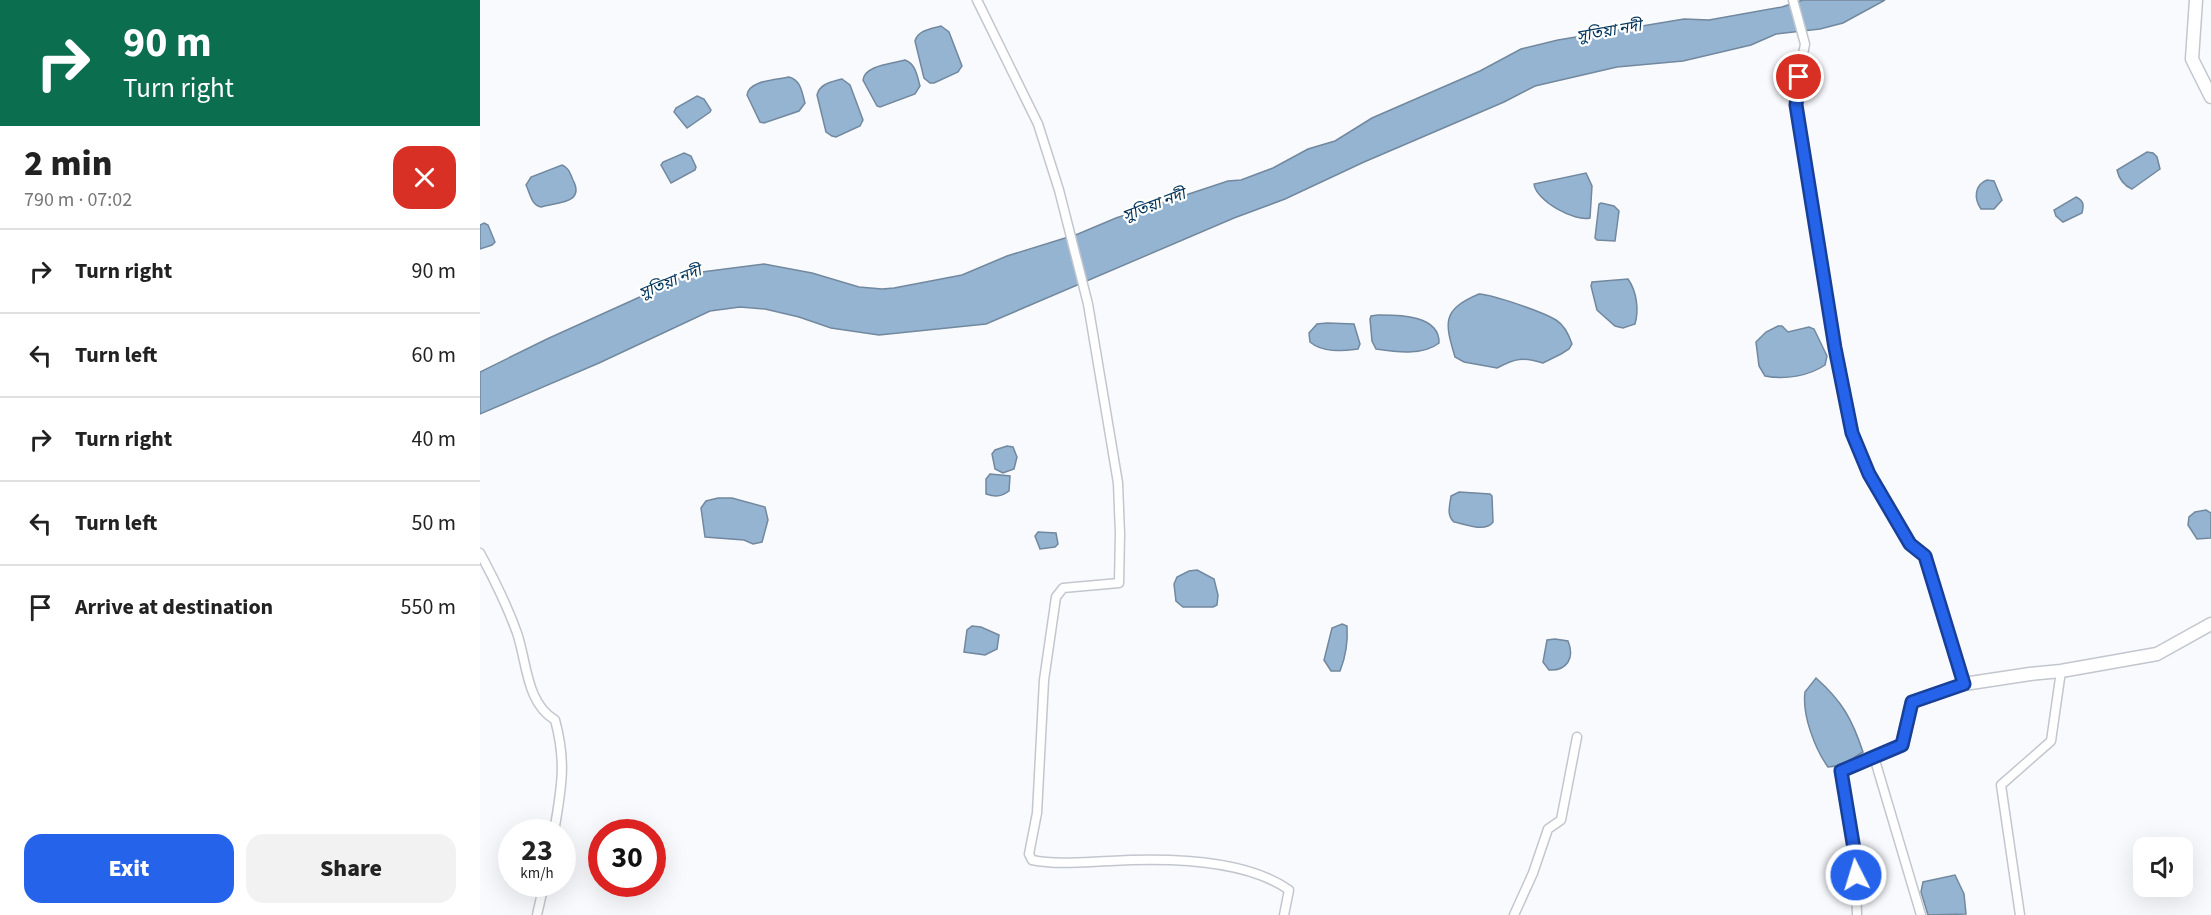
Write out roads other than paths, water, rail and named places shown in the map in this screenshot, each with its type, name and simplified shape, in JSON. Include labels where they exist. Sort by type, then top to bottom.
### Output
[{"type":"street","points":[[977,0],[1038,124],[1059,190],[1088,304],[1118,483],[1119,584],[1063,588],[1056,597],[1044,680],[1037,813],[1029,854],[1032,860],[1049,864],[1151,859],[1193,861],[1231,867],[1278,882],[1288,890],[1284,915]]},
{"type":"street","points":[[1793,0],[1805,44],[1797,84],[1796,105],[1835,348],[1852,433],[1869,474],[1910,544],[1925,556],[1964,684]]},
{"type":"street","points":[[2196,0],[2192,59],[2211,97]]},
{"type":"street","points":[[480,553],[504,600],[518,636],[533,694],[545,714],[555,720],[563,764],[556,819]]},
{"type":"street","points":[[1857,915],[1855,855],[1841,771],[1902,745],[1912,702],[1964,684],[2061,671],[2157,654],[2211,624]]},
{"type":"street","points":[[2020,915],[2001,785],[2051,741],[2061,671]]},
{"type":"street","points":[[1514,915],[1533,873],[1548,829],[1561,820],[1577,737]]},
{"type":"street","points":[[1875,757],[1920,915]]},
{"type":"street","points":[[537,915],[541,897]]},
{"type":"water","name":"সুতিয়া নদী","points":[[1803,0],[1885,0],[1843,23],[1820,29],[1776,34],[1751,45],[1683,61],[1617,67],[1535,86],[1504,102],[1364,162],[1285,199],[1234,218],[986,324],[879,335],[831,328],[765,309],[740,307],[710,311],[599,363],[480,414],[480,372],[664,284],[694,273],[764,264],[812,273],[859,287],[882,289],[962,275],[1007,256],[1078,234],[1116,218],[1273,168],[1308,149],[1335,141],[1372,118],[1480,71],[1521,49],[1558,40],[1684,19],[1709,20],[1782,7]]},
{"type":"water","points":[[941,26],[949,32],[962,66],[958,72],[930,83],[924,78],[915,41],[922,32]]},
{"type":"water","points":[[905,60],[914,67],[920,86],[915,94],[880,107],[877,106],[863,80],[865,75],[874,68]]},
{"type":"water","points":[[789,77],[799,84],[805,103],[799,111],[764,123],[760,122],[747,95],[749,90],[758,84]]},
{"type":"water","points":[[842,79],[850,85],[863,120],[860,126],[836,137],[826,132],[817,95],[824,85]]},
{"type":"water","points":[[697,96],[704,99],[711,110],[687,128],[674,112],[676,108]]},
{"type":"water","points":[[2147,152],[2157,157],[2160,169],[2132,189],[2126,186],[2117,170]]},
{"type":"water","points":[[684,153],[691,156],[695,170],[671,183],[661,165]]},
{"type":"water","points":[[562,165],[570,173],[576,193],[568,200],[538,206],[533,201],[526,185],[531,177]]},
{"type":"water","points":[[1586,173],[1592,186],[1590,218],[1575,217],[1557,209],[1541,197],[1534,184]]},
{"type":"water","points":[[1987,180],[1994,181],[2002,200],[1994,209],[1981,209],[1977,201],[1976,193],[1980,185]]},
{"type":"water","points":[[2076,197],[2083,204],[2082,213],[2063,222],[2056,216],[2054,210]]},
{"type":"water","points":[[1599,204],[1614,206],[1619,211],[1615,241],[1595,238]]},
{"type":"water","points":[[484,223],[488,225],[495,242],[480,249],[480,225]]},
{"type":"water","points":[[1628,279],[1635,295],[1637,313],[1635,324],[1623,328],[1615,326],[1597,310],[1591,286],[1592,282]]},
{"type":"water","points":[[1479,294],[1518,304],[1556,320],[1566,330],[1572,344],[1569,349],[1543,363],[1519,360],[1497,368],[1464,362],[1455,357],[1449,335],[1449,319],[1458,306]]},
{"type":"water","points":[[1371,316],[1405,316],[1425,321],[1437,333],[1439,343],[1417,351],[1400,352],[1376,349],[1372,341],[1370,319]]},
{"type":"water","points":[[1317,324],[1354,324],[1360,344],[1358,349],[1326,350],[1310,342],[1309,333]]},
{"type":"water","points":[[1782,326],[1788,332],[1809,327],[1814,329],[1827,356],[1825,365],[1812,372],[1796,376],[1781,378],[1765,376],[1759,366],[1756,342],[1766,332]]},
{"type":"water","points":[[1007,446],[1013,447],[1017,457],[1014,469],[1003,473],[995,469],[992,454],[995,450]]},
{"type":"water","points":[[990,474],[1010,476],[1009,491],[998,496],[986,494],[986,479]]},
{"type":"water","points":[[1459,492],[1490,494],[1493,522],[1480,527],[1454,522],[1449,513],[1449,506],[1451,496]]},
{"type":"water","points":[[732,498],[765,507],[768,520],[762,542],[753,544],[744,540],[705,537],[701,508],[706,501]]},
{"type":"water","points":[[2206,510],[2211,513],[2211,538],[2197,539],[2188,525],[2189,517],[2195,512]]},
{"type":"water","points":[[1038,532],[1056,533],[1058,544],[1055,547],[1040,549],[1035,536]]},
{"type":"water","points":[[1197,570],[1214,579],[1218,595],[1217,605],[1213,607],[1183,607],[1176,601],[1174,584],[1177,577]]},
{"type":"water","points":[[1342,624],[1347,626],[1345,654],[1340,671],[1331,671],[1324,660],[1332,628]]},
{"type":"water","points":[[972,626],[981,627],[999,635],[997,649],[985,655],[964,652],[967,630]]},
{"type":"water","points":[[1547,640],[1568,641],[1571,653],[1565,666],[1549,670],[1543,662]]},
{"type":"water","points":[[1816,678],[1845,711],[1863,752],[1838,766],[1828,767],[1818,751],[1808,721],[1805,692]]},
{"type":"water","points":[[1955,875],[1964,894],[1966,914],[1928,915],[1921,892],[1923,882]]}]
